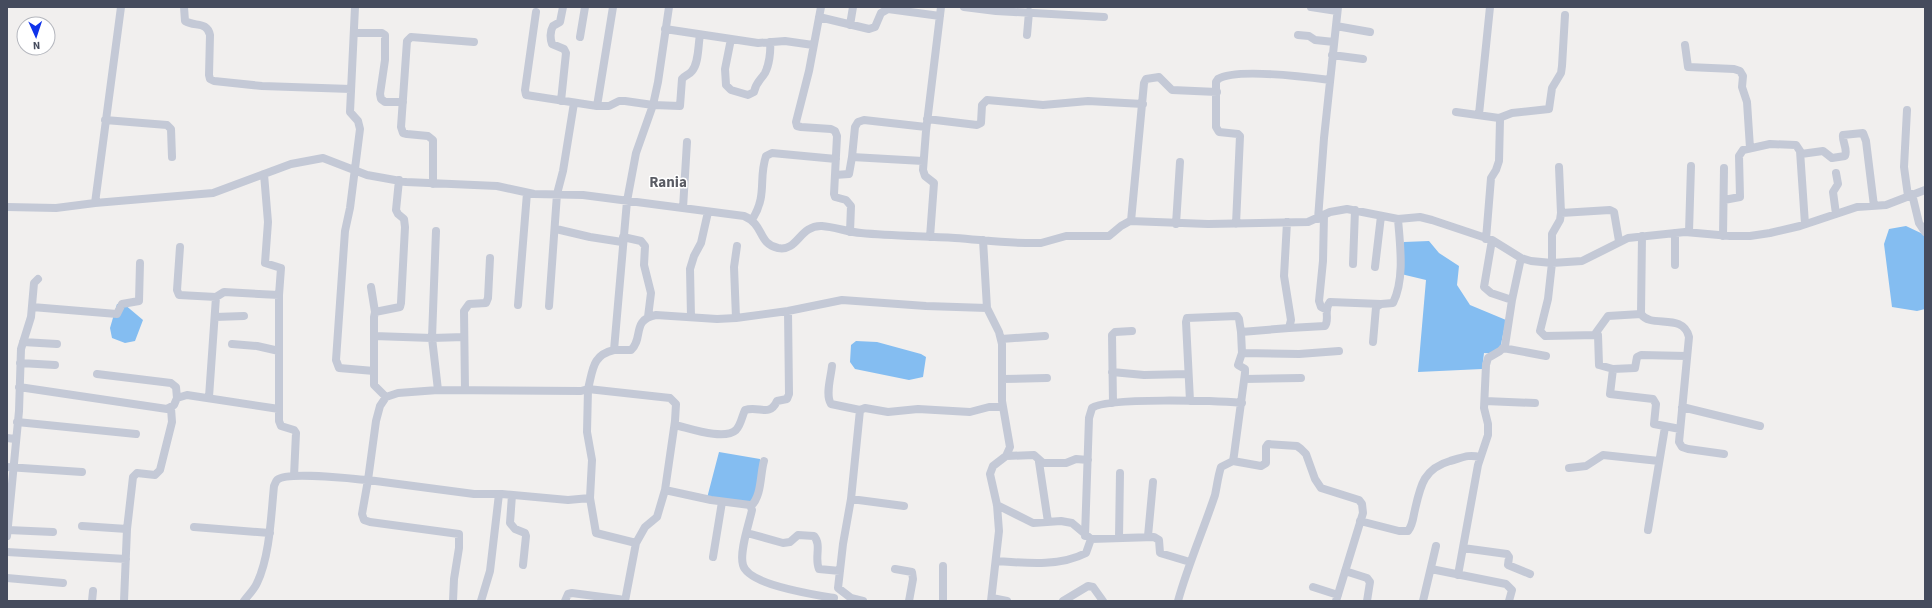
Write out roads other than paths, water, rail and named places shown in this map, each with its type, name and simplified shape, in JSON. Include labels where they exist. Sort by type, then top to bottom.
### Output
[{"type":"street","points":[[95,203],[121,7]]},
{"type":"street","points":[[184,7],[185,20],[205,26],[209,29],[209,75],[210,79],[214,81],[262,86],[351,89]]},
{"type":"street","points":[[355,7],[350,112],[358,121],[360,129],[345,231],[336,360],[338,368],[344,370],[374,372]]},
{"type":"street","points":[[561,101],[566,53],[564,49],[552,44],[550,41],[552,26],[560,22],[564,7]]},
{"type":"street","points":[[580,37],[585,7]]},
{"type":"street","points":[[597,106],[613,7]]},
{"type":"street","points":[[614,350],[627,201],[635,160],[658,82],[669,7]]},
{"type":"street","points":[[821,7],[809,71],[796,122],[797,126],[831,129],[837,136],[835,197],[846,200],[851,206],[850,232]]},
{"type":"street","points":[[850,25],[853,7]]},
{"type":"street","points":[[926,236],[934,183],[924,174],[921,161],[927,123],[937,16],[941,7]]},
{"type":"street","points":[[964,7],[1104,17]]},
{"type":"street","points":[[1311,7],[1338,9],[1332,55],[1321,217],[1324,261],[1319,301],[1321,308],[1326,310]]},
{"type":"street","points":[[1479,114],[1490,7]]},
{"type":"street","points":[[819,17],[850,25],[873,28],[878,23],[883,10],[888,9],[937,16]]},
{"type":"street","points":[[536,12],[525,90],[526,95],[574,104],[609,106],[625,101],[652,105],[680,106],[682,79],[684,76],[691,73],[695,66],[700,35]]},
{"type":"street","points":[[1028,36],[1029,12]]},
{"type":"street","points":[[1456,112],[1499,118],[1512,113],[1550,109],[1552,88],[1561,73],[1565,15]]},
{"type":"street","points":[[1336,26],[1370,32]]},
{"type":"street","points":[[665,29],[758,43],[785,41],[813,45]]},
{"type":"street","points":[[354,33],[382,33],[385,35],[385,60],[380,94],[381,99],[385,102],[403,102]]},
{"type":"street","points":[[1298,35],[1309,36],[1315,40],[1334,42]]},
{"type":"street","points":[[433,184],[433,140],[428,136],[404,133],[402,127],[408,39],[415,37],[474,42]]},
{"type":"street","points":[[731,39],[725,69],[726,85],[731,90],[748,95],[754,92],[758,80],[766,71],[771,50],[770,42]]},
{"type":"street","points":[[1685,45],[1686,64],[1689,67],[1734,69],[1740,71],[1743,76],[1742,87],[1748,102],[1750,148]]},
{"type":"street","points":[[1332,55],[1363,59]]},
{"type":"street","points":[[1236,224],[1240,136],[1218,131],[1216,128],[1216,82],[1218,79],[1230,74],[1289,76],[1330,80]]},
{"type":"street","points":[[1132,221],[1144,83],[1148,78],[1159,77],[1169,90],[1217,92]]},
{"type":"street","points":[[835,175],[849,174],[855,127],[858,122],[864,120],[978,125],[981,123],[982,105],[987,100],[1043,105],[1088,101],[1143,104]]},
{"type":"street","points":[[549,306],[557,199],[574,104]]},
{"type":"street","points":[[1907,110],[1904,167],[1910,195],[1919,223],[1925,232]]},
{"type":"street","points":[[1499,118],[1501,124],[1499,161],[1490,181],[1489,240],[1484,287],[1491,293],[1512,300]]},
{"type":"street","points":[[105,120],[167,125],[172,129],[172,157]]},
{"type":"street","points":[[1801,154],[1824,151],[1832,158],[1845,156],[1846,152],[1843,140],[1844,135],[1862,133],[1866,141],[1874,206]]},
{"type":"street","points":[[683,208],[687,142]]},
{"type":"street","points":[[1724,200],[1740,197],[1740,156],[1743,150],[1770,144],[1791,144],[1799,147],[1801,154],[1805,224]]},
{"type":"street","points":[[752,220],[761,201],[764,162],[766,156],[772,153],[836,159]]},
{"type":"street","points":[[852,157],[921,161]]},
{"type":"street","points":[[7,207],[56,208],[95,203],[212,193],[303,161],[327,159],[367,175],[433,184],[497,186],[527,199],[557,199],[583,195],[744,216],[757,224],[763,239],[772,246],[780,248],[790,246],[806,230],[813,227],[822,226],[850,232],[926,236],[984,247],[1047,242],[1066,236],[1104,237],[1114,233],[1125,223],[1132,221],[1176,224],[1308,222],[1347,209],[1398,219],[1420,217],[1489,240],[1521,258],[1531,261],[1552,263],[1582,260],[1592,257],[1619,241],[1642,236],[1689,232],[1723,236],[1750,236],[1805,224],[1857,207],[1886,205],[1925,190]]},
{"type":"street","points":[[1176,224],[1180,162]]},
{"type":"street","points":[[1689,232],[1692,166]]},
{"type":"street","points":[[1560,167],[1561,213],[1560,220],[1552,234],[1552,263],[1547,304],[1540,328],[1542,334],[1545,336],[1596,334]]},
{"type":"street","points":[[1723,236],[1724,168]]},
{"type":"street","points":[[1836,173],[1838,184],[1833,194],[1836,214]]},
{"type":"street","points":[[264,174],[268,222],[265,263],[281,268],[279,295],[279,424],[294,430],[296,433],[294,476]]},
{"type":"street","points":[[375,312],[396,309],[400,307],[401,303],[405,227],[404,219],[396,210],[399,180]]},
{"type":"street","points":[[518,305],[527,199]]},
{"type":"street","points":[[1353,264],[1355,210]]},
{"type":"street","points":[[1561,213],[1610,210],[1614,212],[1619,241]]},
{"type":"street","points":[[691,317],[690,269],[694,256],[701,243],[708,212]]},
{"type":"street","points":[[1375,267],[1381,216]]},
{"type":"street","points":[[1241,332],[1325,326],[1327,321],[1326,310],[1330,302],[1393,303],[1397,292],[1400,271],[1398,219]]},
{"type":"street","points":[[1287,222],[1284,276],[1291,320],[1289,328]]},
{"type":"street","points":[[556,228],[590,238],[641,241],[645,246],[644,265],[651,293],[648,317],[638,329],[634,348],[628,351],[614,350],[604,352],[598,356],[594,364],[588,389],[587,432],[592,460],[590,498],[596,533],[636,543]]},
{"type":"street","points":[[436,231],[432,338],[438,390]]},
{"type":"street","points":[[1675,265],[1676,233]]},
{"type":"street","points":[[1642,236],[1641,314],[1646,319],[1677,324],[1685,328],[1689,337],[1679,442],[1682,447],[1724,454]]},
{"type":"street","points":[[180,246],[177,290],[179,295],[216,297],[224,292],[279,295]]},
{"type":"street","points":[[736,318],[734,267],[737,246]]},
{"type":"street","points":[[984,247],[987,308],[1001,339],[1003,357],[1002,379],[996,407],[1010,447],[1006,456],[991,470],[991,479],[997,505],[998,531],[992,600],[1007,601]]},
{"type":"street","points":[[465,390],[464,311],[469,304],[486,302],[488,298],[490,258]]},
{"type":"street","points":[[1503,348],[1521,258]]},
{"type":"street","points":[[32,307],[116,314],[122,304],[139,301],[140,263]]},
{"type":"street","points":[[38,279],[34,283],[29,325],[23,342],[20,363],[17,422],[11,439],[8,529],[53,532]]},
{"type":"street","points":[[371,287],[375,312],[374,385],[386,397]]},
{"type":"street","points":[[209,397],[216,297]]},
{"type":"street","points":[[648,317],[656,315],[736,318],[788,311],[852,299],[926,306],[987,308]]},
{"type":"street","points":[[1373,342],[1375,311],[1378,305],[1381,304]]},
{"type":"street","points":[[675,425],[716,434],[734,432],[737,429],[745,410],[772,410],[777,401],[787,399],[789,394],[788,311]]},
{"type":"street","points":[[1596,334],[1608,316],[1641,314]]},
{"type":"street","points":[[215,317],[244,316]]},
{"type":"street","points":[[1190,401],[1187,318],[1237,316],[1239,319],[1241,332],[1242,353],[1238,365],[1245,369],[1245,379],[1233,461]]},
{"type":"street","points":[[1113,403],[1112,335],[1116,332],[1132,331]]},
{"type":"street","points":[[1596,334],[1599,336],[1599,365],[1613,369],[1635,368],[1637,357],[1641,355],[1687,356]]},
{"type":"street","points":[[374,336],[432,338],[464,337]]},
{"type":"street","points":[[1001,339],[1045,336]]},
{"type":"street","points":[[23,342],[57,344]]},
{"type":"street","points":[[232,344],[258,346],[279,351]]},
{"type":"street","points":[[1458,575],[1480,457],[1488,435],[1485,401],[1487,361],[1491,355],[1503,348],[1546,356]]},
{"type":"street","points":[[1242,353],[1299,354],[1339,351]]},
{"type":"street","points":[[20,363],[55,365]]},
{"type":"street","points":[[832,366],[829,394],[830,402],[832,404],[860,410],[865,408],[888,412],[918,409],[970,412],[996,407]]},
{"type":"street","points":[[1613,369],[1610,394],[1653,399],[1656,404],[1654,424],[1680,429]]},
{"type":"street","points":[[1112,372],[1144,375],[1188,374]]},
{"type":"street","points":[[97,374],[172,383],[176,387],[177,398],[171,408],[172,422],[160,470],[155,475],[138,473],[134,477],[127,529],[124,601]]},
{"type":"street","points":[[1002,379],[1047,378]]},
{"type":"street","points":[[1245,379],[1301,378]]},
{"type":"street","points":[[19,387],[171,408]]},
{"type":"street","points":[[453,601],[454,580],[459,548],[459,534],[370,522],[364,520],[362,514],[376,421],[380,406],[386,397],[398,393],[438,390],[581,391],[588,389],[670,398],[676,404],[675,425],[665,490],[657,518],[645,527],[636,543],[625,600],[572,593],[566,596],[565,601]]},
{"type":"street","points":[[177,398],[187,395],[209,397],[279,409]]},
{"type":"street","points":[[996,561],[1042,563],[1075,557],[1086,553],[1088,537],[1088,460],[1090,412],[1096,405],[1113,403],[1190,401],[1242,403]]},
{"type":"street","points":[[1485,401],[1535,403]]},
{"type":"street","points":[[1682,407],[1760,426]]},
{"type":"street","points":[[764,461],[758,493],[751,506],[742,562],[745,570],[760,580],[833,600],[838,588],[851,499],[860,410]]},
{"type":"street","points":[[17,422],[136,434]]},
{"type":"street","points":[[1648,530],[1665,427]]},
{"type":"street","points":[[1178,601],[1184,577],[1215,493],[1221,467],[1233,461],[1261,466],[1266,463],[1266,447],[1268,444],[1297,446],[1306,454],[1320,488],[1360,500],[1363,509],[1337,598],[1313,587]]},
{"type":"street","points":[[1006,456],[1034,455],[1039,462],[1048,522]]},
{"type":"street","points":[[1360,521],[1399,531],[1408,531],[1419,490],[1426,476],[1434,467],[1466,455],[1480,457]]},
{"type":"street","points":[[1569,468],[1586,466],[1603,455],[1660,461]]},
{"type":"street","points":[[1039,462],[1062,464],[1076,460],[1088,460]]},
{"type":"street","points":[[11,468],[82,472]]},
{"type":"street","points":[[1119,538],[1120,473]]},
{"type":"street","points":[[244,601],[256,585],[259,577],[270,533],[274,486],[277,480],[294,476],[368,480],[462,493],[499,494],[568,500],[590,498]]},
{"type":"street","points":[[1148,536],[1153,482]]},
{"type":"street","points":[[665,490],[722,502],[751,506]]},
{"type":"street","points":[[481,601],[490,571],[499,494]]},
{"type":"street","points":[[512,495],[510,523],[515,529],[525,533],[526,536],[523,565]]},
{"type":"street","points":[[851,499],[904,506]]},
{"type":"street","points":[[713,557],[722,502]]},
{"type":"street","points":[[997,505],[1027,521],[1038,524],[1061,521],[1072,523],[1088,537],[1119,538],[1148,536],[1158,538],[1158,551],[1161,554],[1190,562]]},
{"type":"street","points":[[82,526],[127,529]]},
{"type":"street","points":[[194,527],[270,533]]},
{"type":"street","points":[[747,533],[783,543],[790,542],[798,535],[814,536],[818,543],[817,560],[819,568],[840,571]]},
{"type":"street","points":[[1423,601],[1436,546]]},
{"type":"street","points":[[1463,548],[1507,554],[1509,557],[1507,564],[1509,567],[1530,574]]},
{"type":"street","points":[[7,552],[126,559]]},
{"type":"street","points":[[943,566],[943,601]]},
{"type":"street","points":[[895,569],[912,572],[913,579],[909,601]]},
{"type":"street","points":[[1431,569],[1506,584],[1512,590],[1511,601]]},
{"type":"street","points":[[1345,571],[1367,578],[1370,582],[1367,601]]},
{"type":"street","points":[[7,578],[63,583]]},
{"type":"street","points":[[1063,601],[1073,598],[1090,586],[1093,587],[1103,601]]},
{"type":"street","points":[[838,588],[851,598],[863,601]]},
{"type":"street","points":[[92,601],[93,590]]},
{"type":"water","points":[[1906,226],[1925,235],[1925,309],[1917,311],[1892,307],[1884,244],[1889,229]]},
{"type":"water","points":[[1429,241],[1439,253],[1459,266],[1457,285],[1470,305],[1506,320],[1499,354],[1484,353],[1482,369],[1418,372],[1426,280],[1401,274],[1404,242]]},
{"type":"water","points":[[117,304],[124,304],[143,320],[135,341],[125,343],[112,338],[110,328]]},
{"type":"water","points":[[856,341],[877,342],[921,354],[926,357],[923,377],[909,380],[855,369],[850,362],[851,345]]},
{"type":"water","points":[[719,452],[760,459],[759,492],[752,503],[707,498]]},
{"type":"district","name":"Rania","points":[[668,182]]}]
